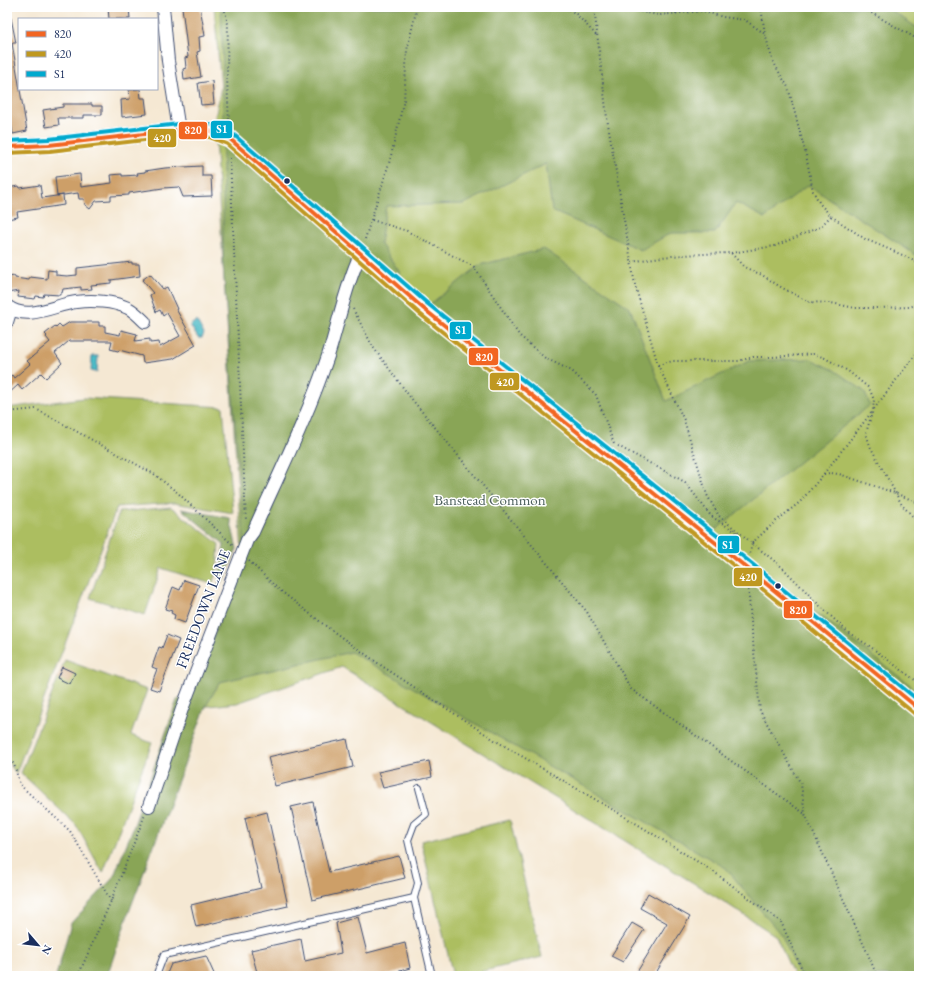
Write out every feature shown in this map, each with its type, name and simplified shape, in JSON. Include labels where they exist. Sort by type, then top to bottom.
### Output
[{"type":"main road","points":[[7,147],[49,145],[179,130],[210,131],[230,139],[424,309],[747,568],[919,709]]},
{"type":"street","points":[[163,7],[168,61],[179,130]]},
{"type":"street","name":"FREEDOWN LANE","points":[[148,806],[182,709],[247,540],[253,532],[303,422],[328,356],[345,294],[360,254]]},
{"type":"street","points":[[7,322],[9,308],[28,313],[36,313],[75,302],[100,302],[115,304],[129,308],[145,322]]},
{"type":"lane","points":[[419,788],[426,814],[414,824],[408,840],[418,883],[414,898],[432,976]]},
{"type":"lane","points":[[156,976],[164,954],[414,898]]},
{"type":"path","points":[[224,7],[228,24],[227,75],[247,540]]},
{"type":"path","points":[[360,254],[390,160],[404,100],[407,50],[417,7]]},
{"type":"path","points":[[566,7],[576,14],[598,37]]},
{"type":"path","points":[[594,7],[607,118],[620,204],[632,262],[635,285],[658,365],[684,420],[707,495],[718,516],[782,567],[849,633],[868,645],[919,683]]},
{"type":"path","points":[[613,7],[658,15],[703,11],[723,17],[745,20],[765,34]]},
{"type":"path","points":[[670,7],[677,14]]},
{"type":"path","points":[[760,7],[772,59],[788,87],[806,155],[813,191],[820,204],[830,216],[865,239],[919,264]]},
{"type":"path","points":[[862,7],[919,40]]},
{"type":"path","points":[[632,262],[647,259],[701,254],[731,253],[776,246],[820,226],[830,216]]},
{"type":"path","points":[[372,220],[407,231],[474,267],[519,335],[544,358],[572,371],[596,395],[615,444],[685,482],[711,516],[752,543]]},
{"type":"path","points":[[731,253],[744,267],[762,275],[809,302],[831,303],[855,308],[909,307],[919,304]]},
{"type":"path","points":[[345,294],[373,348],[410,397],[587,612],[631,689],[805,814]]},
{"type":"path","points":[[877,976],[805,814],[801,784],[760,711],[747,568],[752,543],[800,502],[824,474],[919,350]]},
{"type":"path","points":[[658,365],[673,361],[739,361],[753,357],[772,358],[814,354],[825,358],[848,371],[869,388],[874,400],[873,410],[866,433],[870,446],[902,505],[919,523]]},
{"type":"path","points":[[7,412],[36,409],[154,474],[178,493],[277,588],[382,666],[496,740],[714,872],[775,917],[781,922],[805,976]]},
{"type":"path","points":[[824,474],[839,474],[895,493],[919,503]]},
{"type":"path","points":[[7,757],[14,764],[20,785],[70,831],[111,901]]},
{"type":"path","points":[[78,976],[111,901],[148,806]]},
{"type":"green space","name":"Banstead Common","points":[[214,7],[919,7],[919,976],[794,976],[776,936],[721,900],[342,667],[237,703],[182,709],[242,553],[214,124],[221,87]]},
{"type":"green space","name":"Banstead Common","points":[[221,7],[886,7],[919,29],[919,257],[808,185],[765,218],[736,203],[715,233],[671,233],[641,250],[552,211],[546,164],[464,204],[386,206],[380,243],[424,309],[480,265],[544,249],[630,308],[666,401],[749,361],[811,359],[834,370],[864,391],[870,405],[713,532],[919,692],[919,976],[800,976],[782,936],[726,868],[351,652],[220,682],[206,706],[129,912],[107,976],[56,976],[71,923],[113,878],[133,828],[177,700],[193,692],[245,552],[223,266],[223,74]]},
{"type":"green space","points":[[84,398],[223,407],[233,513],[174,503],[117,507],[16,773],[7,761],[7,408]]},
{"type":"green space","points":[[171,507],[219,544],[217,571],[212,584],[161,568],[145,615],[90,598],[119,512]]},
{"type":"green space","points":[[181,509],[230,518],[237,549],[224,579],[218,586],[224,544]]},
{"type":"green space","points":[[65,660],[147,690],[131,735],[152,743],[103,873],[76,825],[21,773]]},
{"type":"green space","points":[[510,820],[542,957],[463,976],[453,976],[421,841]]},
{"type":"water","points":[[197,321],[204,334],[202,338],[198,338],[190,325]]},
{"type":"water","points":[[92,356],[98,356],[97,372],[91,371]]},
{"type":"building","points":[[108,7],[129,7],[130,18],[109,18]]},
{"type":"building","points":[[182,7],[200,7],[205,36],[199,37],[200,51],[197,52],[201,77],[184,80],[183,69],[186,68],[185,58],[188,57]]},
{"type":"building","points":[[11,18],[16,43],[12,43],[18,78],[18,90],[20,90],[27,131],[13,134],[7,105],[7,19]]},
{"type":"building","points":[[212,81],[214,104],[201,105],[198,83]]},
{"type":"building","points":[[129,90],[140,90],[141,98],[145,98],[147,114],[122,117],[121,100],[130,99]]},
{"type":"building","points":[[63,104],[92,104],[92,106],[102,106],[102,115],[84,115],[84,118],[58,118],[59,125],[46,127],[43,110],[63,107]]},
{"type":"building","points":[[202,166],[202,176],[211,176],[212,196],[183,197],[179,187],[163,188],[129,193],[129,195],[111,196],[111,200],[96,201],[90,209],[85,205],[84,199],[79,199],[78,193],[57,196],[55,177],[80,174],[81,187],[112,183],[111,175],[138,175],[137,173],[165,168]]},
{"type":"building","points":[[40,185],[42,198],[63,195],[64,205],[17,212],[18,217],[7,219],[7,188]]},
{"type":"building","points":[[132,262],[132,264],[139,264],[140,276],[111,280],[111,283],[91,285],[92,289],[81,290],[81,287],[63,289],[60,295],[44,294],[43,297],[36,296],[35,299],[18,297],[19,291],[7,293],[7,277],[15,276],[15,278],[29,280],[30,277],[47,279],[48,270],[56,271],[56,275],[67,276],[77,275],[77,268]]},
{"type":"building","points":[[150,274],[163,289],[167,287],[176,309],[196,345],[173,359],[143,363],[142,356],[110,349],[112,341],[69,341],[55,353],[62,363],[46,378],[41,373],[22,390],[18,385],[7,395],[7,379],[12,375],[14,378],[30,364],[27,361],[50,342],[45,334],[59,324],[62,327],[70,322],[99,322],[99,326],[105,326],[105,332],[120,335],[121,330],[137,334],[135,341],[150,339],[150,343],[159,342],[160,347],[180,336],[167,313],[163,316],[160,310],[156,312],[150,295],[153,293],[142,280]]},
{"type":"building","points":[[184,580],[199,585],[185,623],[174,619],[175,615],[171,613],[172,611],[165,609],[173,587],[180,590]]},
{"type":"building","points":[[167,635],[179,640],[159,691],[150,688],[157,669],[152,667],[159,647],[162,648]]},
{"type":"building","points":[[62,667],[75,673],[70,684],[57,678]]},
{"type":"building","points":[[347,739],[353,767],[275,786],[268,757]]},
{"type":"building","points":[[429,761],[432,777],[383,788],[378,772]]},
{"type":"building","points":[[313,802],[329,872],[399,856],[405,878],[312,900],[291,807]]},
{"type":"building","points":[[267,812],[288,906],[196,927],[191,905],[261,888],[245,818]]},
{"type":"building","points":[[648,893],[690,917],[654,976],[642,976],[637,972],[667,923],[640,908]]},
{"type":"building","points":[[358,917],[367,953],[405,943],[410,968],[383,976],[258,976],[251,950],[301,939],[305,961],[341,953],[336,923]]},
{"type":"building","points":[[632,923],[644,930],[623,962],[611,956]]},
{"type":"building","points":[[206,956],[215,976],[166,976],[171,964]]},
{"type":"transit line","name":"S1","points":[[7,141],[49,139],[179,124],[211,125],[233,134],[428,304],[751,563],[919,701]]},
{"type":"transit line","name":"820","points":[[7,147],[49,145],[179,130],[210,131],[230,139],[424,309],[747,568],[919,709]]},
{"type":"transit line","name":"420","points":[[7,153],[50,151],[179,136],[209,137],[227,144],[420,314],[743,573],[915,714]]}]
